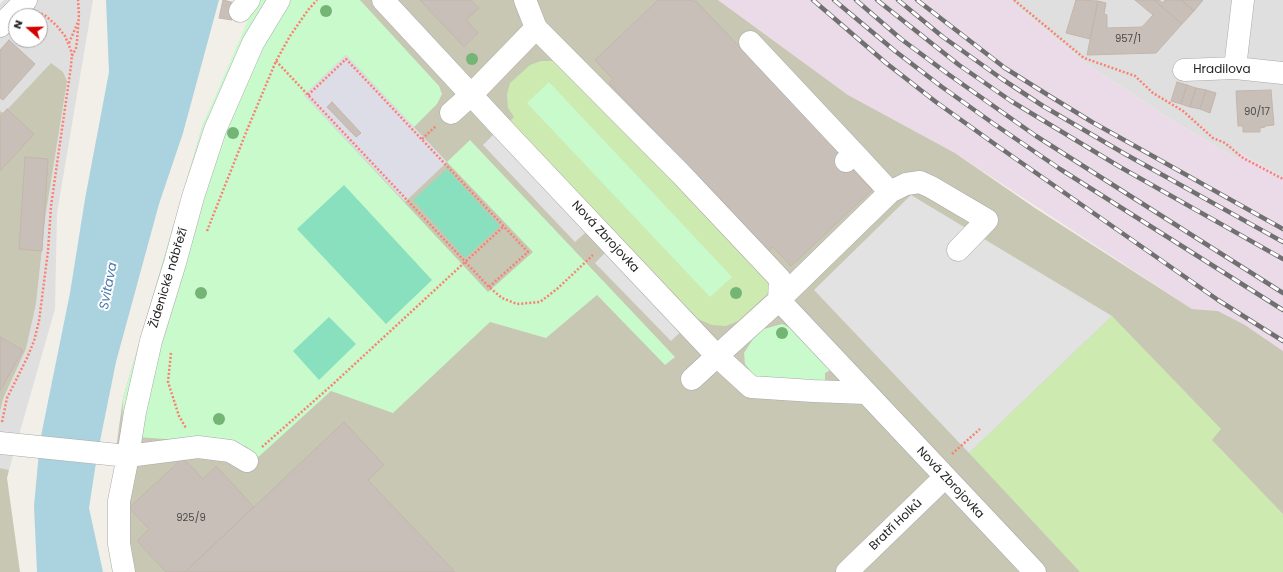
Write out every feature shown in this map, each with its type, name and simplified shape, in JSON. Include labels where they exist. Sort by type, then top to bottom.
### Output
[{"type":"street","name":"Židenické nábřeží","points":[[124,572],[119,544],[119,501],[122,455],[135,412],[151,341],[193,197],[215,130],[253,44],[279,0]]},
{"type":"street","name":"Nová Zbrojovka","points":[[383,0],[717,356],[752,387],[865,393]]},
{"type":"street","points":[[525,0],[536,28],[681,174],[780,278],[779,300]]},
{"type":"street","points":[[1235,68],[1243,0]]},
{"type":"street","points":[[0,26],[32,6]]},
{"type":"street","points":[[451,113],[471,95],[536,28]]},
{"type":"street","points":[[750,42],[850,157],[890,192]]},
{"type":"street","name":"Hradilova","points":[[1184,70],[1235,68],[1283,73]]},
{"type":"street","points":[[692,379],[779,300],[890,192],[906,184],[920,182],[987,220],[958,250]]},
{"type":"street","name":"Nová Zbrojovka","points":[[779,300],[1035,572]]},
{"type":"street","points":[[5,437],[122,455],[198,447],[230,451],[247,461]]},
{"type":"street","name":"Bratří Holků","points":[[847,572],[945,477]]},
{"type":"path","points":[[5,437],[7,398],[27,358],[34,341],[39,321],[52,206],[70,82],[72,57],[76,48],[79,19],[78,0]]},
{"type":"path","points":[[205,237],[233,164],[276,61],[290,36],[308,10],[317,0]]},
{"type":"path","points":[[1014,0],[1084,58],[1135,76],[1153,93],[1183,111],[1213,138],[1225,143],[1243,158],[1283,179]]},
{"type":"path","points":[[32,6],[57,26],[65,36],[72,57]]},
{"type":"path","points":[[68,43],[79,19]]},
{"type":"path","points":[[308,95],[346,59],[504,226],[528,252],[489,287]]},
{"type":"path","points":[[276,61],[489,287],[502,298],[517,304],[540,302],[558,289],[608,240]]},
{"type":"path","points":[[247,461],[504,226]]},
{"type":"path","points":[[171,353],[168,382],[179,416],[198,447]]},
{"type":"path","points":[[952,455],[980,429]]},
{"type":"shaded area","points":[[4,0],[93,0],[57,213],[55,309],[9,470],[0,468],[0,412],[3,399],[26,349],[36,304],[46,212],[4,113],[0,111],[0,4]]},
{"type":"shaded area","points":[[260,0],[718,0],[848,95],[955,153],[1035,208],[1192,309],[1218,311],[1245,325],[1283,351],[1283,572],[121,572],[114,532],[115,456],[123,398],[203,124]]},
{"type":"shaded area","points":[[718,0],[1009,0],[1085,63],[1162,114],[1237,159],[1241,153],[1283,177],[1283,351],[1245,325],[1218,311],[1192,309],[955,153],[848,95]]},
{"type":"shaded area","points":[[1009,0],[1283,0],[1283,177],[1241,153],[1237,159],[1162,114],[1085,63]]},
{"type":"shaded area","points":[[346,55],[447,162],[405,202],[304,95]]},
{"type":"shaded area","points":[[51,63],[63,72],[67,81],[46,212],[36,304],[26,349],[3,399],[0,412],[0,111],[4,113]]},
{"type":"shaded area","points":[[501,127],[594,225],[575,242],[483,145]]},
{"type":"shaded area","points":[[911,195],[1112,316],[969,453],[814,290]]},
{"type":"shaded area","points":[[613,245],[688,325],[671,341],[595,263]]},
{"type":"shaded area","points":[[0,468],[9,470],[7,478],[20,572],[0,572]]},
{"type":"green space","points":[[260,0],[360,0],[439,86],[442,94],[437,104],[414,127],[346,55],[304,95],[488,292],[533,252],[447,162],[470,140],[675,357],[665,365],[597,295],[546,338],[490,322],[393,413],[331,391],[255,460],[247,447],[211,438],[165,439],[122,436],[123,398],[203,124],[252,11]]},
{"type":"green space","points":[[541,61],[554,61],[568,68],[776,286],[738,321],[726,326],[712,325],[698,319],[510,121],[514,117],[508,108],[507,95],[510,83],[530,65]]},
{"type":"green space","points":[[549,82],[732,277],[710,297],[527,103]]},
{"type":"green space","points":[[447,169],[500,226],[465,258],[413,200]]},
{"type":"green space","points":[[344,185],[432,280],[386,324],[297,229]]},
{"type":"green space","points":[[1112,316],[1221,429],[1212,440],[1283,514],[1283,572],[1080,572],[969,453]]},
{"type":"green space","points":[[329,317],[356,344],[319,380],[293,351]]},
{"type":"green space","points":[[782,324],[799,332],[834,368],[825,373],[825,385],[772,383],[754,375],[745,364],[744,353],[753,339],[764,329]]},
{"type":"water","name":"Svitava","points":[[106,0],[219,0],[183,133],[159,204],[116,362],[97,456],[89,508],[103,572],[37,572],[34,506],[40,441],[70,293],[85,199],[109,72]]},
{"type":"building","points":[[223,0],[235,3],[232,20],[219,18]]},
{"type":"building","points":[[420,0],[471,0],[479,8],[466,20],[478,33],[464,47]]},
{"type":"building","points":[[658,0],[696,1],[855,169],[853,171],[872,190],[791,266],[773,247],[768,251],[609,83],[613,79],[595,60]]},
{"type":"building","points":[[1076,0],[1098,1],[1090,39],[1066,33]]},
{"type":"building","points":[[1135,0],[1154,0],[1182,24],[1156,53],[1087,55],[1098,1],[1106,3],[1104,14],[1107,15],[1107,28],[1142,27],[1153,15]]},
{"type":"building","points":[[1154,0],[1159,0],[1163,3],[1165,0],[1181,0],[1194,11],[1182,24]]},
{"type":"building","points":[[1181,0],[1203,0],[1194,11]]},
{"type":"building","points":[[8,41],[8,48],[18,48],[35,64],[3,100],[0,98],[0,50]]},
{"type":"building","points":[[1177,82],[1187,85],[1181,104],[1171,101]]},
{"type":"building","points":[[1187,85],[1196,88],[1190,107],[1181,104]]},
{"type":"building","points":[[1196,88],[1206,90],[1200,109],[1190,107]]},
{"type":"building","points":[[1206,90],[1216,93],[1210,113],[1200,109]]},
{"type":"building","points":[[1271,90],[1274,125],[1260,128],[1260,132],[1243,132],[1243,126],[1238,126],[1236,91]]},
{"type":"building","points":[[332,102],[361,133],[356,137],[327,107]]},
{"type":"building","points":[[7,109],[34,134],[0,171],[0,117]]},
{"type":"building","points":[[25,157],[48,159],[42,251],[19,249]]},
{"type":"building","points":[[0,337],[23,350],[0,391]]},
{"type":"building","points":[[344,422],[384,465],[368,480],[455,572],[185,572]]},
{"type":"building","points":[[183,458],[203,479],[216,466],[254,507],[185,572],[166,572],[137,541],[149,529],[129,508]]},
{"type":"railway","points":[[813,0],[886,63],[936,102],[1218,300],[1283,341]]},
{"type":"railway","points":[[834,0],[895,51],[994,124],[1060,169],[1283,310]]},
{"type":"railway","points":[[856,0],[901,39],[1036,136],[1283,293]]},
{"type":"railway","points":[[877,0],[959,65],[1011,101],[1120,167],[1283,259]]},
{"type":"railway","points":[[898,0],[943,37],[1043,106],[1125,154],[1283,242]]},
{"type":"railway","points":[[917,0],[1005,68],[1048,95],[1092,122],[1283,229]]}]
